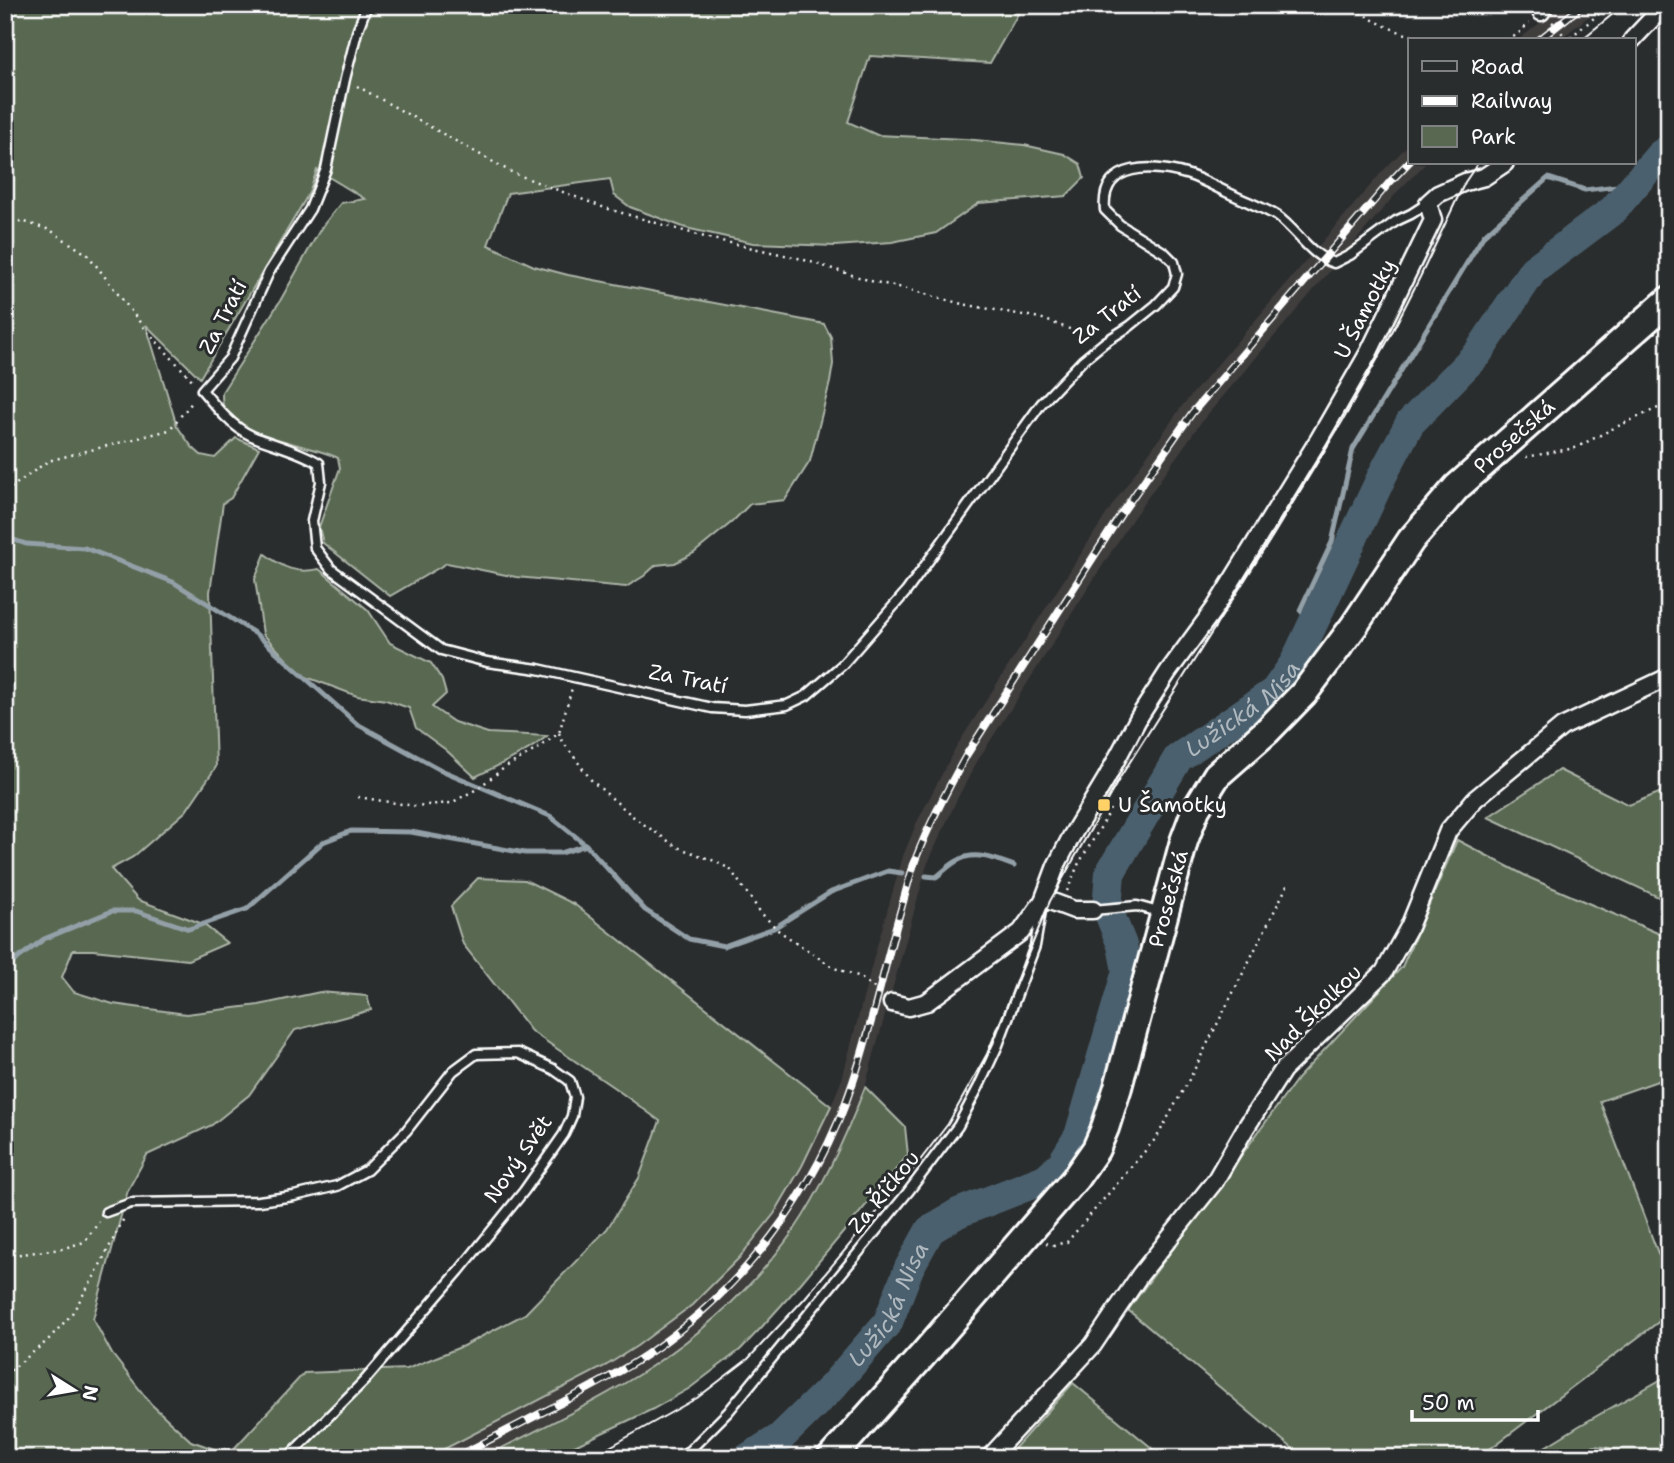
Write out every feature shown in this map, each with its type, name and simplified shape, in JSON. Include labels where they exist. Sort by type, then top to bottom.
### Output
[{"type":"main road","name":"Prosečská","points":[[831,1458],[1029,1233],[1075,1179],[1096,1149],[1118,1087],[1188,830],[1195,809],[1217,775],[1267,731],[1304,693],[1354,626],[1412,540],[1457,487],[1669,300]]},
{"type":"street","points":[[1634,38],[1665,5]]},
{"type":"street","points":[[1429,203],[1438,194],[1484,177],[1504,164]]},
{"type":"street","name":"U Šamotky","points":[[1043,901],[1056,866],[1071,837],[1139,717],[1214,608],[1319,439],[1369,352],[1433,220],[1429,203]]},
{"type":"street","name":"Nad Školkou","points":[[989,1458],[1093,1345],[1140,1275],[1215,1181],[1283,1070],[1384,972],[1409,927],[1448,831],[1475,799],[1562,727],[1669,676]]},
{"type":"street","points":[[892,1003],[909,1007],[927,1002],[1021,932],[1043,901],[1074,909],[1093,910]]},
{"type":"lane","name":"Za Tratí","points":[[367,5],[345,79],[326,169],[310,209],[269,272],[230,358],[202,390],[219,411],[249,435],[303,454],[319,463],[321,482],[313,521],[315,548],[331,569],[441,650],[487,662],[538,669],[712,708],[745,710],[787,705],[806,696],[842,665],[906,592],[1041,404],[1083,360],[1156,305],[1173,287],[1177,274],[1174,262],[1165,253],[1120,225],[1105,210],[1104,198],[1108,186],[1126,170],[1141,168],[1189,175],[1276,216],[1306,246],[1323,259],[1334,263],[1350,255],[1396,221],[1429,203]]},
{"type":"lane","name":"Za Říčkou","points":[[676,1458],[689,1451],[727,1412],[908,1192],[958,1126],[998,1045],[1035,946],[1043,901]]},
{"type":"lane","points":[[1093,910],[1137,906],[1164,914]]},
{"type":"lane","name":"Nový Svět","points":[[106,1212],[131,1203],[259,1200],[294,1196],[337,1186],[367,1170],[405,1131],[453,1071],[476,1054],[518,1053],[553,1069],[570,1081],[575,1097],[572,1116],[564,1134],[524,1191],[365,1381],[287,1458]]},
{"type":"path","points":[[1348,5],[1406,35],[1420,38]]},
{"type":"path","points":[[1569,38],[1610,5]]},
{"type":"path","points":[[1511,38],[1543,9],[1566,38]]},
{"type":"path","points":[[345,79],[513,173],[605,208],[708,238],[799,258],[871,281],[962,304],[1040,318],[1105,342]]},
{"type":"path","points":[[5,219],[50,230],[88,255],[145,329],[202,390],[169,430],[48,461],[5,492]]},
{"type":"path","points":[[1489,457],[1519,458],[1575,448],[1669,403]]},
{"type":"path","points":[[358,797],[414,806],[451,803],[477,789],[558,733],[575,677]]},
{"type":"path","points":[[558,733],[592,781],[636,819],[677,847],[730,869],[761,913],[779,931],[834,968],[858,976],[892,1003]]},
{"type":"path","points":[[1060,905],[1078,865],[1109,813],[1110,804]]},
{"type":"path","points":[[1029,1233],[1043,1243],[1054,1245],[1067,1242],[1157,1137],[1191,1076],[1288,884]]},
{"type":"path","points":[[5,1375],[47,1341],[71,1315],[94,1278],[131,1203]]},
{"type":"path","points":[[5,1256],[61,1249],[84,1242],[106,1212]]},
{"type":"shaded area","points":[[1563,5],[1603,5],[1562,38],[1521,38]]},
{"type":"shaded area","points":[[1408,145],[1408,164],[1425,164],[1399,190],[1202,421],[1133,518],[978,760],[927,865],[865,1087],[854,1116],[825,1178],[782,1246],[708,1324],[651,1367],[619,1387],[482,1458],[427,1458],[607,1365],[637,1346],[692,1305],[762,1231],[802,1166],[842,1079],[903,856],[917,822],[956,747],[1113,504],[1182,406],[1381,173]]},
{"type":"green space","points":[[5,5],[1023,5],[990,63],[870,56],[848,122],[877,135],[1024,145],[1064,154],[1080,164],[1084,178],[1066,196],[979,203],[936,233],[892,242],[835,246],[753,243],[686,228],[630,207],[614,195],[610,179],[508,193],[488,245],[534,266],[568,275],[824,324],[831,337],[833,364],[830,382],[810,461],[785,500],[750,504],[694,553],[675,563],[656,565],[626,587],[516,577],[447,563],[390,596],[323,543],[319,527],[340,468],[338,458],[244,426],[232,418],[222,402],[222,392],[280,301],[321,228],[341,203],[365,199],[317,170],[309,193],[200,378],[146,325],[177,426],[192,447],[201,455],[215,458],[236,438],[259,448],[231,498],[223,503],[210,592],[216,767],[186,811],[133,857],[111,869],[138,900],[203,924],[227,943],[188,960],[73,950],[62,977],[74,992],[113,1004],[186,1014],[259,1005],[320,992],[367,996],[371,1010],[295,1030],[249,1095],[212,1125],[147,1155],[128,1190],[93,1319],[112,1354],[151,1404],[191,1441],[229,1454],[304,1373],[407,1369],[463,1346],[525,1314],[607,1229],[639,1178],[660,1121],[531,1031],[463,944],[451,906],[478,878],[525,880],[574,904],[831,1106],[802,1166],[774,1214],[739,1258],[692,1305],[607,1365],[427,1458],[5,1458]]},
{"type":"green space","points":[[265,554],[290,569],[319,569],[368,610],[390,643],[431,663],[442,680],[446,694],[432,707],[454,722],[488,733],[547,736],[522,753],[475,777],[446,750],[416,728],[409,708],[386,700],[357,696],[301,675],[263,634],[255,579]]},
{"type":"green space","points":[[1559,770],[1629,805],[1669,789],[1669,902],[1488,817]]},
{"type":"green space","points":[[1457,840],[1530,878],[1669,938],[1669,1077],[1600,1101],[1669,1282],[1669,1314],[1478,1458],[1304,1458],[1128,1310],[1298,1078],[1402,967]]},
{"type":"green space","points":[[865,1087],[905,1127],[908,1155],[795,1290],[740,1350],[690,1388],[653,1409],[549,1458],[482,1458],[632,1379],[692,1337],[729,1305],[779,1250],[805,1213],[834,1160]]},
{"type":"green space","points":[[1669,1375],[1669,1458],[1601,1458],[1612,1449],[1598,1446],[1586,1450],[1579,1458],[1527,1458],[1579,1426]]},
{"type":"green space","points":[[1073,1383],[1164,1458],[1006,1458]]},
{"type":"waterway","name":"Lužická Nisa","points":[[748,1458],[780,1438],[832,1387],[888,1322],[909,1268],[930,1230],[958,1213],[1045,1179],[1061,1165],[1079,1136],[1127,971],[1122,945],[1107,908],[1110,873],[1178,758],[1275,691],[1294,664],[1383,474],[1410,423],[1478,353],[1533,270],[1613,210],[1660,155],[1669,149]]},
{"type":"waterway","points":[[1314,625],[1300,610],[1332,542],[1353,449],[1484,235],[1548,178],[1585,190],[1634,184]]},
{"type":"waterway","points":[[5,537],[26,544],[85,548],[173,582],[256,634],[357,724],[441,770],[550,816],[586,845]]},
{"type":"waterway","points":[[5,968],[44,939],[112,911],[136,911],[189,929],[247,909],[323,842],[351,831],[411,832],[525,853],[561,853],[586,845],[645,910],[689,939],[724,946],[774,928],[831,892],[888,871],[902,873]]},
{"type":"waterway","points":[[926,876],[936,877],[956,862],[972,856],[987,857],[1014,866]]},
{"type":"tram line","points":[[1583,38],[1624,5]]},
{"type":"tram line","points":[[590,1458],[697,1398],[748,1359],[804,1299],[948,1124],[987,1054],[1050,901],[1121,776],[1342,422],[1386,344],[1465,182],[1477,164]]},
{"type":"railway","points":[[1542,38],[1583,5]]},
{"type":"railway","points":[[455,1458],[646,1355],[714,1300],[772,1236],[819,1163],[837,1123],[860,1061],[916,858],[967,754],[1123,511],[1192,413],[1408,163]]},
{"type":"place","name":"U Šamotky","points":[[1104,805]]}]
